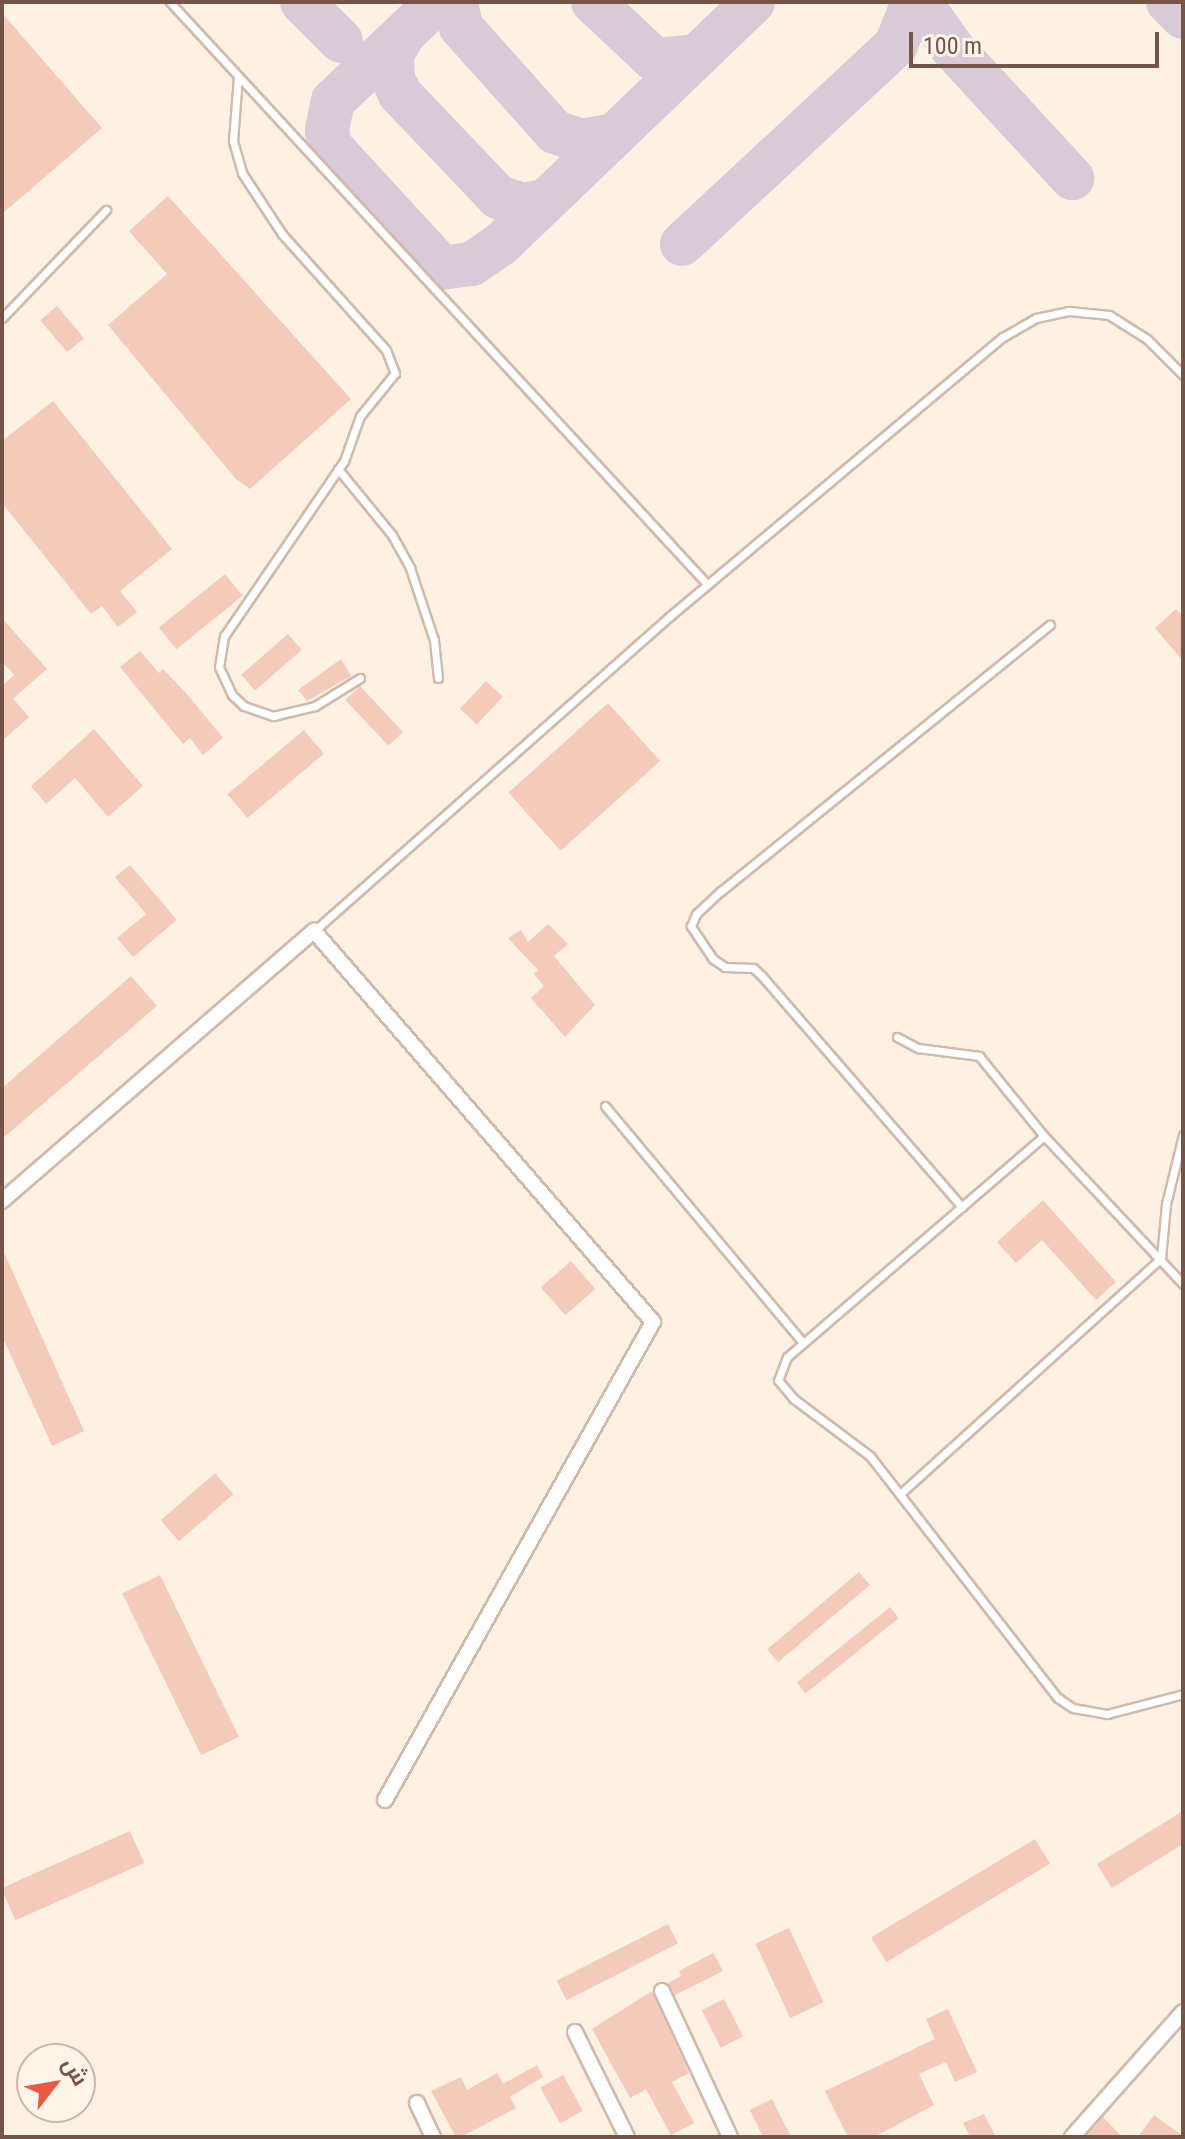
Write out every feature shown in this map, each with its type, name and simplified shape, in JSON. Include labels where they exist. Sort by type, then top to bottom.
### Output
[{"type":"street","points":[[2,1201],[314,931],[653,1322],[385,1800]]},
{"type":"street","points":[[662,1991],[730,2137]]},
{"type":"street","points":[[1072,2137],[1183,2012]]},
{"type":"street","points":[[575,2032],[627,2137]]},
{"type":"street","points":[[417,2103],[433,2137]]},
{"type":"lane","points":[[170,2],[707,584]]},
{"type":"lane","points":[[238,76],[231,108],[242,173],[282,234],[394,361],[395,373],[360,416],[338,469],[224,636],[219,667],[232,695],[244,706],[273,716],[315,706],[360,678]]},
{"type":"lane","points":[[2,318],[106,210]]},
{"type":"lane","points":[[314,931],[707,584],[1003,337],[1036,318],[1069,311],[1109,315],[1147,339],[1183,375]]},
{"type":"lane","points":[[338,469],[392,535],[410,568],[434,640],[438,678]]},
{"type":"lane","points":[[962,1207],[762,976],[753,968],[725,967],[713,959],[691,926],[696,914],[721,891],[1050,625]]},
{"type":"lane","points":[[897,1037],[918,1048],[979,1056],[1044,1136],[1183,1284]]},
{"type":"lane","points":[[605,1106],[803,1343]]},
{"type":"lane","points":[[900,1494],[1161,1258],[1166,1204],[1183,1135]]},
{"type":"lane","points":[[1044,1136],[803,1343],[780,1367],[784,1390],[856,1441],[1058,1698],[1081,1711],[1107,1714],[1183,1694]]},
{"type":"building","points":[[2,13],[102,128],[2,214]]},
{"type":"building","points":[[168,196],[351,399],[250,489],[236,479],[108,325],[167,274],[129,231]]},
{"type":"building","points":[[57,306],[84,338],[67,352],[40,320]]},
{"type":"building","points":[[53,401],[172,549],[120,591],[137,612],[118,627],[102,606],[91,614],[2,503],[2,441]]},
{"type":"building","points":[[225,574],[243,596],[177,649],[159,627]]},
{"type":"building","points":[[1176,609],[1183,616],[1183,661],[1155,628]]},
{"type":"building","points":[[2,618],[47,669],[13,699],[29,717],[2,741],[2,686],[14,675],[2,662]]},
{"type":"building","points":[[288,634],[302,650],[255,691],[241,675]]},
{"type":"building","points":[[140,651],[159,673],[163,669],[186,693],[223,738],[203,755],[190,738],[183,744],[120,667]]},
{"type":"building","points":[[341,659],[351,676],[307,701],[298,690]]},
{"type":"building","points":[[486,681],[503,697],[477,724],[460,709]]},
{"type":"building","points":[[360,686],[403,732],[388,746],[345,700]]},
{"type":"building","points":[[608,703],[660,761],[561,851],[508,793]]},
{"type":"building","points":[[94,729],[143,786],[108,817],[75,778],[46,804],[31,786]]},
{"type":"building","points":[[304,730],[324,754],[247,818],[227,794]]},
{"type":"building","points":[[130,865],[177,920],[133,957],[117,938],[146,914],[115,877]]},
{"type":"building","points":[[548,924],[568,944],[554,956],[595,1005],[565,1037],[531,998],[544,986],[534,974],[538,970],[508,938],[521,930],[528,942]]},
{"type":"building","points":[[131,976],[157,1006],[2,1139],[2,1088]]},
{"type":"building","points":[[1043,1200],[1116,1282],[1096,1300],[1042,1240],[1016,1263],[997,1242]]},
{"type":"building","points":[[2,1248],[84,1431],[52,1446],[2,1336]]},
{"type":"building","points":[[571,1261],[595,1289],[565,1315],[541,1287]]},
{"type":"building","points":[[215,1473],[233,1494],[179,1541],[161,1520]]},
{"type":"building","points":[[859,1572],[870,1585],[778,1662],[767,1649]]},
{"type":"building","points":[[160,1575],[239,1737],[201,1755],[122,1593]]},
{"type":"building","points":[[890,1607],[899,1618],[806,1693],[797,1683]]},
{"type":"building","points":[[1183,1811],[1183,1844],[1112,1888],[1097,1864]]},
{"type":"building","points":[[130,1831],[144,1863],[15,1920],[2,1888]]},
{"type":"building","points":[[1035,1839],[1050,1864],[886,1962],[871,1937]]},
{"type":"building","points":[[668,1924],[678,1944],[567,2000],[557,1981]]},
{"type":"building","points":[[789,1928],[824,2002],[790,2018],[755,1944]]},
{"type":"building","points":[[713,1953],[723,1971],[675,1995],[668,1983],[681,1976],[679,1971]]},
{"type":"building","points":[[652,1991],[689,2073],[672,2082],[694,2123],[671,2135],[646,2089],[630,2098],[592,2029]]},
{"type":"building","points":[[724,1999],[743,2036],[721,2048],[702,2010]]},
{"type":"building","points":[[948,2009],[977,2072],[955,2082],[946,2062],[919,2074],[934,2105],[874,2137],[848,2137],[825,2091],[935,2039],[926,2019]]},
{"type":"building","points":[[537,2065],[543,2077],[510,2097],[516,2108],[461,2137],[456,2137],[431,2091],[461,2077],[467,2090],[497,2073],[503,2084]]},
{"type":"building","points":[[563,2075],[583,2111],[560,2123],[540,2088]]},
{"type":"building","points":[[772,2099],[791,2137],[763,2137],[750,2110]]},
{"type":"building","points":[[984,2114],[996,2137],[970,2137],[963,2123]]},
{"type":"building","points":[[1154,2115],[1183,2136],[1183,2137],[1138,2137]]},
{"type":"building","points":[[1103,2117],[1122,2137],[1085,2137]]},
{"type":"taxiway","points":[[302,2],[341,41]]},
{"type":"taxiway","points":[[437,2],[333,101],[327,130],[329,145],[442,268],[472,264],[501,244],[753,2]]},
{"type":"taxiway","points":[[456,2],[461,27],[555,132],[581,141],[614,135]]},
{"type":"taxiway","points":[[593,2],[655,60],[697,56]]},
{"type":"taxiway","points":[[682,244],[896,45],[913,2]]},
{"type":"taxiway","points":[[920,2],[953,49],[1072,178]]},
{"type":"taxiway","points":[[1168,2],[1183,17]]},
{"type":"taxiway","points":[[403,35],[392,54],[393,79],[400,94],[498,197],[523,205],[543,201]]}]
